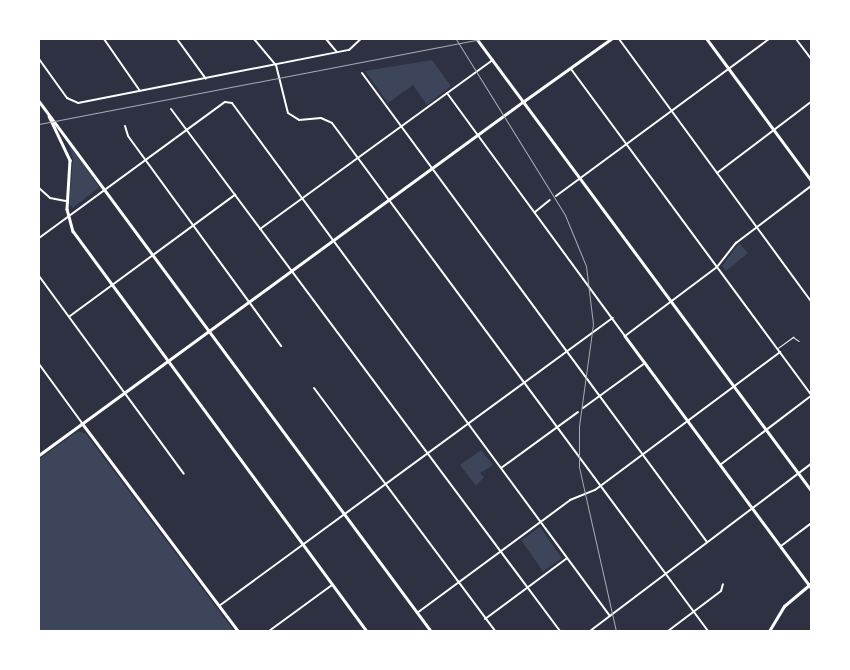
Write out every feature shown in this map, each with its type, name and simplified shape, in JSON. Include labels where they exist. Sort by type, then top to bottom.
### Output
[{"type":"main road","points":[[477,39],[582,178],[811,490]]},
{"type":"main road","points":[[39,455],[611,39]]},
{"type":"main road","points":[[707,39],[811,180]]},
{"type":"main road","points":[[39,101],[66,134],[104,190],[430,631]]},
{"type":"main road","points":[[46,110],[60,135],[70,160],[66,201],[68,216],[112,286],[366,631]]},
{"type":"main road","points":[[625,336],[811,585],[776,616],[769,631]]},
{"type":"main road","points":[[82,423],[238,631]]},
{"type":"street","points":[[104,39],[140,91]]},
{"type":"street","points":[[177,39],[206,78]]},
{"type":"street","points":[[254,39],[276,65],[290,115],[301,120],[328,120],[708,631]]},
{"type":"street","points":[[326,39],[337,52]]},
{"type":"street","points":[[39,59],[72,103],[337,52],[355,48],[361,39]]},
{"type":"street","points":[[619,39],[811,301]]},
{"type":"street","points":[[556,196],[769,39]]},
{"type":"street","points":[[796,39],[811,59]]},
{"type":"street","points":[[260,229],[493,60]]},
{"type":"street","points":[[570,68],[811,396],[720,465]]},
{"type":"street","points":[[362,73],[707,542]]},
{"type":"street","points":[[446,93],[625,336],[717,267],[756,227],[811,186]]},
{"type":"street","points":[[39,238],[226,102],[238,112],[334,239],[610,616]]},
{"type":"street","points":[[717,173],[811,102]]},
{"type":"street","points":[[171,109],[499,552],[560,631]]},
{"type":"street","points":[[126,126],[146,160],[281,346]]},
{"type":"street","points":[[39,188],[50,198],[66,201]]},
{"type":"street","points":[[69,317],[235,195]]},
{"type":"street","points":[[535,212],[550,200]]},
{"type":"street","points":[[39,276],[184,474]]},
{"type":"street","points":[[219,606],[613,318]]},
{"type":"street","points":[[417,614],[541,521],[600,486],[643,455],[779,350]]},
{"type":"street","points":[[583,408],[645,363]]},
{"type":"street","points":[[39,364],[82,423]]},
{"type":"street","points":[[314,388],[495,631]]},
{"type":"street","points":[[501,468],[578,412]]},
{"type":"street","points":[[590,631],[811,464]]},
{"type":"street","points":[[781,546],[811,523]]},
{"type":"street","points":[[485,619],[567,558]]},
{"type":"street","points":[[668,631],[721,591],[723,584]]},
{"type":"street","points":[[269,631],[332,585]]},
{"type":"lane","points":[[779,350],[793,337],[799,341]]},
{"type":"shaded area","points":[[432,60],[451,86],[427,105],[413,85],[388,103],[365,71]]},
{"type":"shaded area","points":[[68,142],[99,187],[73,208],[69,204],[73,159]]},
{"type":"shaded area","points":[[739,243],[748,253],[726,271],[722,266]]},
{"type":"shaded area","points":[[78,431],[86,434],[234,631],[39,631],[39,459]]},
{"type":"shaded area","points":[[481,450],[493,465],[480,473],[484,477],[476,486],[460,465]]},
{"type":"shaded area","points":[[540,527],[562,558],[543,571],[521,540]]},
{"type":"railway","points":[[456,39],[565,215],[586,266],[593,324],[579,426],[579,467],[616,631]]},
{"type":"railway","points":[[39,124],[481,39]]}]
